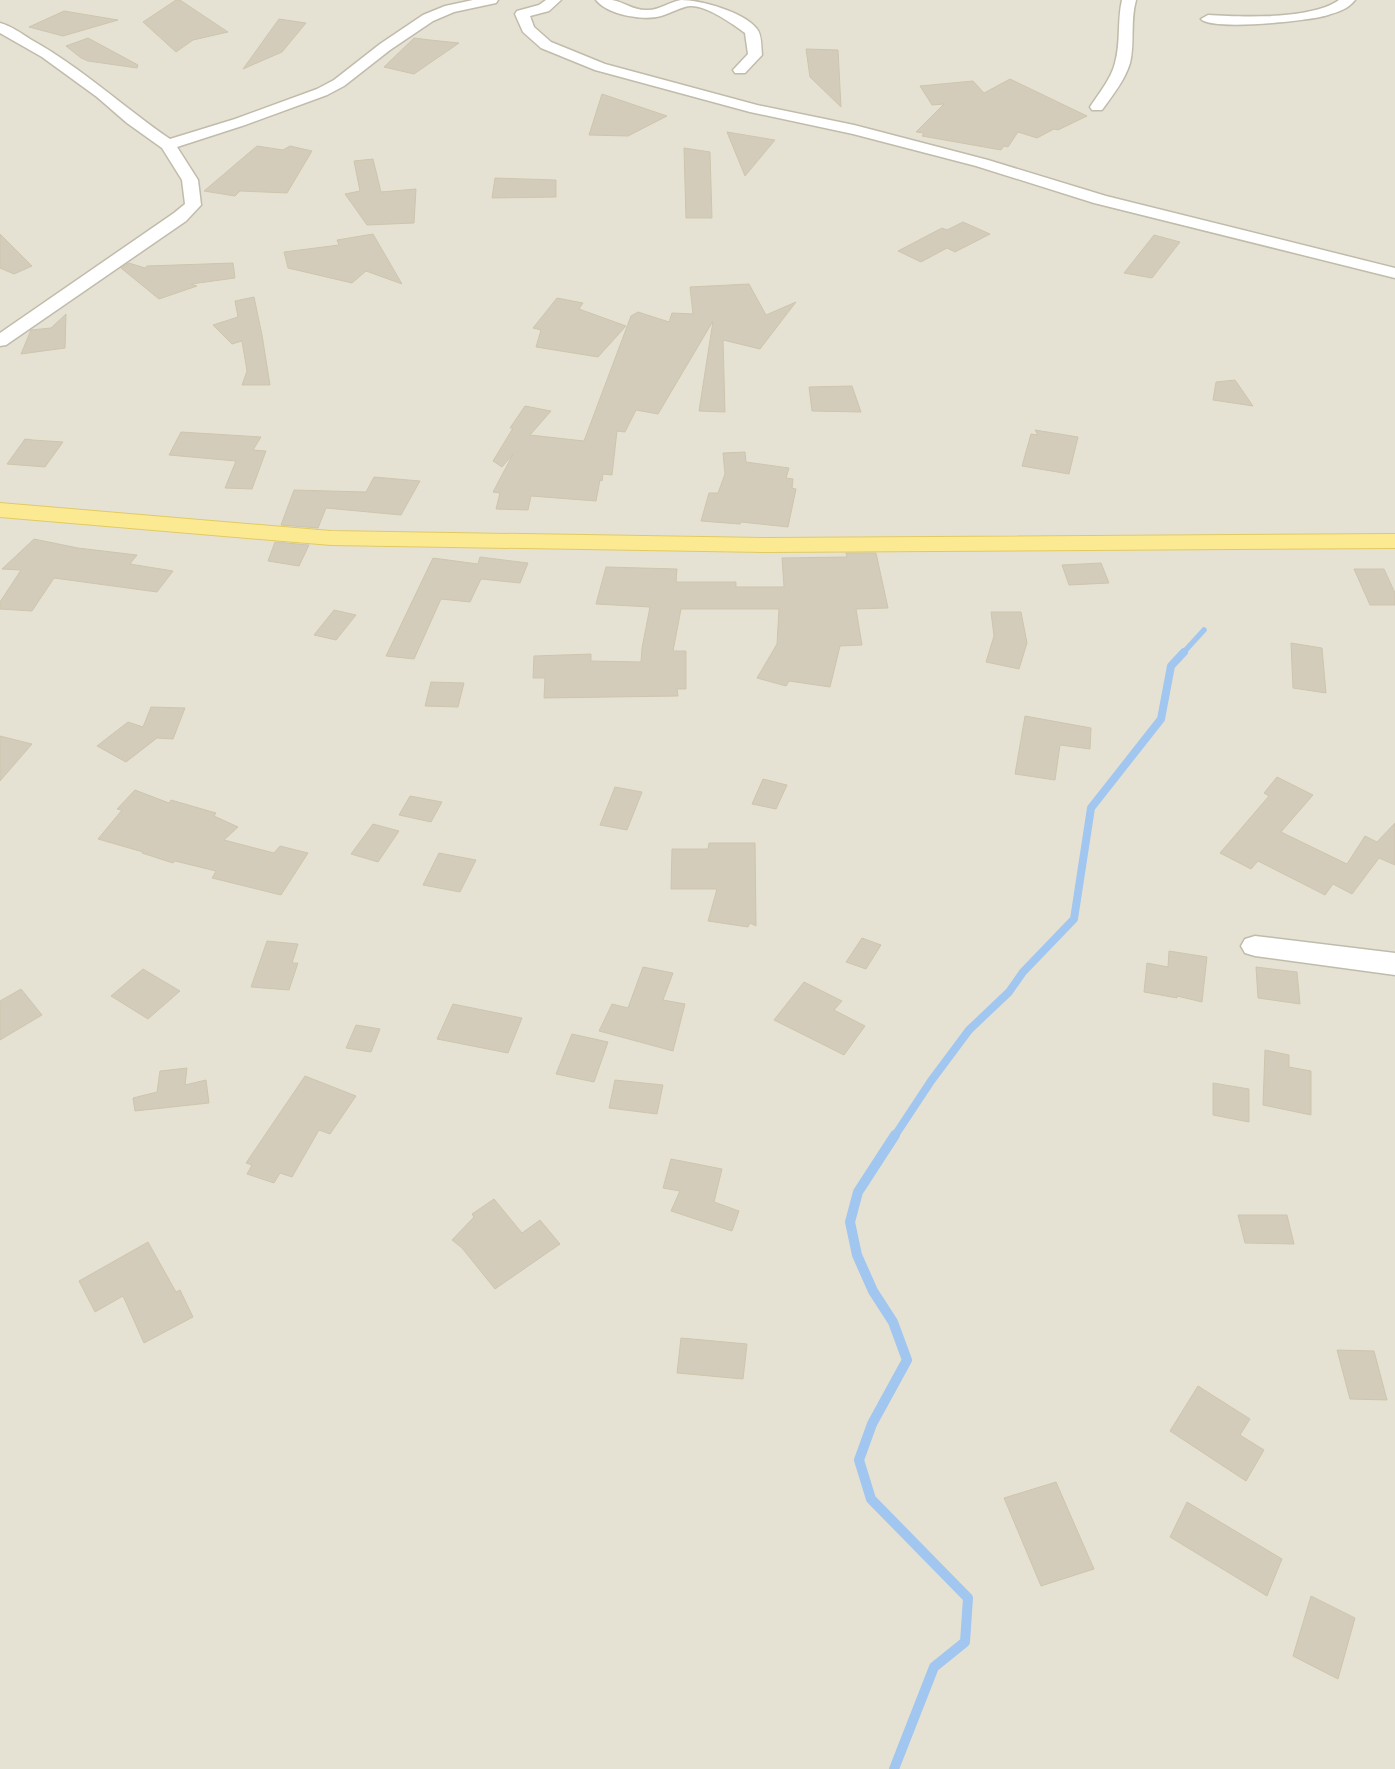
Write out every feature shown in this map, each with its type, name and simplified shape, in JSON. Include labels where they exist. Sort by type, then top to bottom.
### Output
[{"type":"main road","points":[[0,510],[331,538],[765,545],[1395,541]]},
{"type":"street","points":[[168,145],[240,122],[322,92],[340,83],[385,47],[428,18],[450,8],[490,0]]},
{"type":"street","points":[[604,0],[626,12],[637,14],[658,14],[684,3],[694,2],[703,4],[723,14],[752,31],[754,55],[740,70]]},
{"type":"street","points":[[1097,107],[1119,73],[1124,56],[1124,22],[1129,0]]},
{"type":"street","points":[[1208,19],[1249,20],[1321,13],[1336,9],[1348,0]]},
{"type":"street","points":[[557,1],[544,8],[518,8],[528,29],[546,45],[600,67],[755,109],[854,130],[982,163],[1100,200],[1395,273]]},
{"type":"street","points":[[0,27],[47,54],[102,94],[132,120],[168,145],[190,180],[193,205],[180,218],[153,234],[0,341]]},
{"type":"street","points":[[1255,946],[1395,964]]},
{"type":"shaded area","points":[[0,0],[1395,0],[1395,1769],[0,1769]]},
{"type":"building","points":[[176,0],[180,0],[228,32],[193,40],[176,52],[143,22]]},
{"type":"building","points":[[64,11],[118,20],[63,36],[29,27]]},
{"type":"building","points":[[279,19],[306,23],[282,52],[243,69]]},
{"type":"building","points":[[88,38],[138,65],[137,68],[88,61],[66,46]]},
{"type":"building","points":[[414,38],[459,43],[414,74],[384,67]]},
{"type":"building","points":[[806,49],[838,50],[841,107],[810,77]]},
{"type":"building","points":[[1010,79],[1087,116],[1037,138],[1018,132],[1008,147],[1004,146],[1001,150],[922,136],[924,133],[916,132],[944,104],[932,105],[920,86],[973,81],[984,93]]},
{"type":"building","points":[[602,94],[667,116],[628,136],[589,135]]},
{"type":"building","points":[[727,132],[775,140],[745,176]]},
{"type":"building","points":[[257,146],[283,150],[290,146],[312,151],[287,193],[240,191],[235,196],[204,191]]},
{"type":"building","points":[[684,148],[710,152],[712,218],[686,218]]},
{"type":"building","points":[[373,159],[381,192],[416,189],[414,223],[367,225],[345,194],[360,191],[354,161]]},
{"type":"building","points":[[495,178],[556,180],[556,197],[492,198]]},
{"type":"building","points":[[963,222],[990,234],[955,252],[947,248],[921,262],[898,251],[942,228],[947,230]]},
{"type":"building","points":[[0,234],[32,266],[14,274],[0,268]]},
{"type":"building","points":[[373,234],[402,284],[366,271],[352,283],[288,268],[284,252],[339,245],[337,240]]},
{"type":"building","points":[[1154,235],[1180,242],[1152,278],[1124,273]]},
{"type":"building","points":[[129,263],[145,268],[147,266],[233,263],[235,278],[191,284],[197,286],[159,299],[121,268]]},
{"type":"building","points":[[749,284],[766,315],[796,302],[760,349],[723,340],[725,412],[699,411],[713,321],[658,414],[636,410],[625,432],[617,431],[612,475],[603,474],[596,501],[531,496],[528,510],[496,509],[500,493],[493,492],[513,454],[502,467],[493,461],[513,428],[510,428],[525,406],[551,411],[530,435],[584,441],[631,316],[638,312],[669,322],[672,313],[693,314],[690,287]]},
{"type":"building","points":[[254,297],[270,385],[242,385],[247,371],[242,341],[232,344],[213,325],[238,317],[235,301]]},
{"type":"building","points":[[557,298],[583,303],[579,309],[626,326],[598,357],[536,347],[541,330],[533,328]]},
{"type":"building","points":[[66,314],[65,348],[21,354],[31,330],[51,328]]},
{"type":"building","points":[[1235,380],[1253,406],[1213,400],[1216,382]]},
{"type":"building","points":[[852,386],[861,412],[812,411],[809,387]]},
{"type":"building","points":[[1035,430],[1078,437],[1069,474],[1022,466],[1031,434],[1038,435]]},
{"type":"building","points":[[181,432],[261,437],[253,450],[266,451],[252,489],[225,488],[236,461],[169,455]]},
{"type":"building","points":[[25,439],[63,442],[45,467],[7,464]]},
{"type":"building","points":[[745,452],[746,462],[789,468],[786,478],[793,479],[792,488],[796,489],[788,527],[741,522],[740,524],[701,521],[709,493],[718,493],[725,474],[723,453]]},
{"type":"building","points":[[374,477],[420,481],[401,515],[326,508],[318,528],[281,525],[294,490],[366,492]]},
{"type":"building","points":[[34,539],[78,548],[137,555],[130,564],[173,571],[157,592],[54,578],[32,611],[0,609],[0,602],[21,570],[2,569]]},
{"type":"building","points":[[275,542],[309,545],[299,566],[268,561]]},
{"type":"building","points":[[846,553],[876,553],[888,608],[856,609],[862,645],[840,646],[830,687],[789,681],[786,686],[757,678],[777,644],[779,609],[681,609],[673,651],[686,651],[686,689],[677,689],[678,696],[544,698],[545,678],[533,678],[534,656],[591,654],[591,661],[641,662],[650,607],[596,604],[606,567],[677,569],[676,582],[736,582],[736,587],[784,587],[782,558],[847,557]]},
{"type":"building","points":[[480,557],[528,563],[520,583],[481,579],[470,602],[441,599],[414,659],[386,656],[433,558],[478,564]]},
{"type":"building","points":[[1101,563],[1109,583],[1069,585],[1062,565]]},
{"type":"building","points":[[1354,569],[1384,569],[1395,593],[1395,605],[1370,605]]},
{"type":"building","points":[[334,610],[356,615],[336,640],[314,635]]},
{"type":"building","points":[[991,612],[1021,612],[1027,643],[1019,669],[986,662],[994,636]]},
{"type":"building","points":[[1291,643],[1322,648],[1326,693],[1293,688]]},
{"type":"building","points":[[431,682],[464,683],[458,707],[425,706]]},
{"type":"building","points":[[151,707],[185,708],[173,739],[157,738],[126,762],[97,746],[128,722],[143,727]]},
{"type":"building","points":[[1025,716],[1091,728],[1090,749],[1060,745],[1055,780],[1015,774]]},
{"type":"building","points":[[0,736],[32,744],[0,781]]},
{"type":"building","points":[[1277,777],[1313,795],[1281,832],[1347,864],[1365,836],[1377,842],[1395,823],[1395,865],[1379,858],[1352,894],[1333,884],[1325,895],[1258,861],[1251,869],[1220,853],[1269,796],[1264,793]]},
{"type":"building","points":[[763,779],[787,785],[776,809],[752,804]]},
{"type":"building","points":[[615,787],[642,792],[627,830],[600,825]]},
{"type":"building","points":[[135,790],[169,803],[171,800],[216,813],[214,816],[238,827],[224,840],[274,853],[280,846],[308,853],[281,895],[212,878],[216,871],[175,861],[173,863],[98,839],[122,810],[117,809]]},
{"type":"building","points":[[410,796],[442,802],[431,822],[399,815]]},
{"type":"building","points":[[373,824],[399,831],[378,862],[351,854]]},
{"type":"building","points":[[709,843],[755,843],[756,926],[750,923],[748,927],[708,921],[717,889],[671,889],[672,849],[708,849]]},
{"type":"building","points":[[439,853],[476,860],[460,892],[423,885]]},
{"type":"building","points":[[862,938],[881,945],[866,969],[846,962]]},
{"type":"building","points":[[267,941],[298,944],[292,963],[298,963],[289,990],[251,987]]},
{"type":"building","points":[[1169,951],[1207,957],[1202,1002],[1177,996],[1177,998],[1144,992],[1147,963],[1168,967]]},
{"type":"building","points":[[643,967],[673,973],[663,1000],[685,1004],[673,1051],[599,1031],[612,1004],[628,1008]]},
{"type":"building","points":[[1256,967],[1297,972],[1300,1004],[1258,998]]},
{"type":"building","points":[[143,969],[180,991],[148,1019],[111,996]]},
{"type":"building","points":[[804,982],[842,1001],[834,1010],[865,1026],[844,1055],[774,1020]]},
{"type":"building","points":[[21,989],[42,1015],[0,1040],[0,1001]]},
{"type":"building","points":[[453,1004],[522,1018],[508,1053],[437,1039]]},
{"type":"building","points":[[356,1025],[380,1029],[371,1052],[346,1048]]},
{"type":"building","points":[[572,1034],[608,1042],[594,1082],[556,1074]]},
{"type":"building","points":[[1265,1050],[1289,1055],[1289,1067],[1311,1071],[1311,1115],[1263,1105]]},
{"type":"building","points":[[187,1068],[185,1085],[206,1080],[209,1103],[135,1111],[133,1098],[157,1092],[160,1071]]},
{"type":"building","points":[[305,1076],[356,1096],[330,1134],[319,1130],[292,1177],[280,1173],[274,1183],[247,1174],[252,1165],[246,1163]]},
{"type":"building","points":[[615,1080],[663,1085],[657,1114],[609,1108]]},
{"type":"building","points":[[1213,1083],[1249,1089],[1249,1122],[1213,1115]]},
{"type":"building","points":[[671,1159],[722,1169],[714,1202],[739,1211],[732,1231],[671,1211],[680,1191],[663,1188]]},
{"type":"building","points":[[494,1199],[522,1233],[540,1220],[560,1244],[495,1289],[462,1248],[452,1240],[474,1217],[472,1214]]},
{"type":"building","points":[[1238,1215],[1287,1215],[1294,1244],[1245,1243]]},
{"type":"building","points":[[148,1242],[176,1292],[180,1290],[193,1317],[144,1343],[123,1296],[95,1312],[79,1281]]},
{"type":"building","points":[[681,1338],[747,1344],[743,1379],[677,1373]]},
{"type":"building","points":[[1337,1350],[1374,1351],[1387,1400],[1350,1399]]},
{"type":"building","points":[[1198,1386],[1250,1419],[1240,1435],[1264,1450],[1246,1481],[1170,1431]]},
{"type":"building","points":[[1056,1482],[1094,1569],[1041,1586],[1004,1498]]},
{"type":"building","points":[[1187,1502],[1282,1559],[1267,1596],[1170,1537]]},
{"type":"building","points":[[1311,1596],[1355,1618],[1338,1679],[1293,1656]]},
{"type":"waterway","points":[[1183,653],[1204,630]]},
{"type":"waterway","points":[[894,1137],[931,1081],[969,1030],[1009,992],[1023,972],[1074,919],[1091,808],[1161,719],[1171,666],[1184,652]]},
{"type":"waterway","points":[[894,1769],[934,1667],[965,1642],[968,1598],[871,1499],[859,1460],[872,1424],[907,1360],[893,1322],[873,1291],[857,1255],[850,1222],[858,1192],[895,1135]]}]
